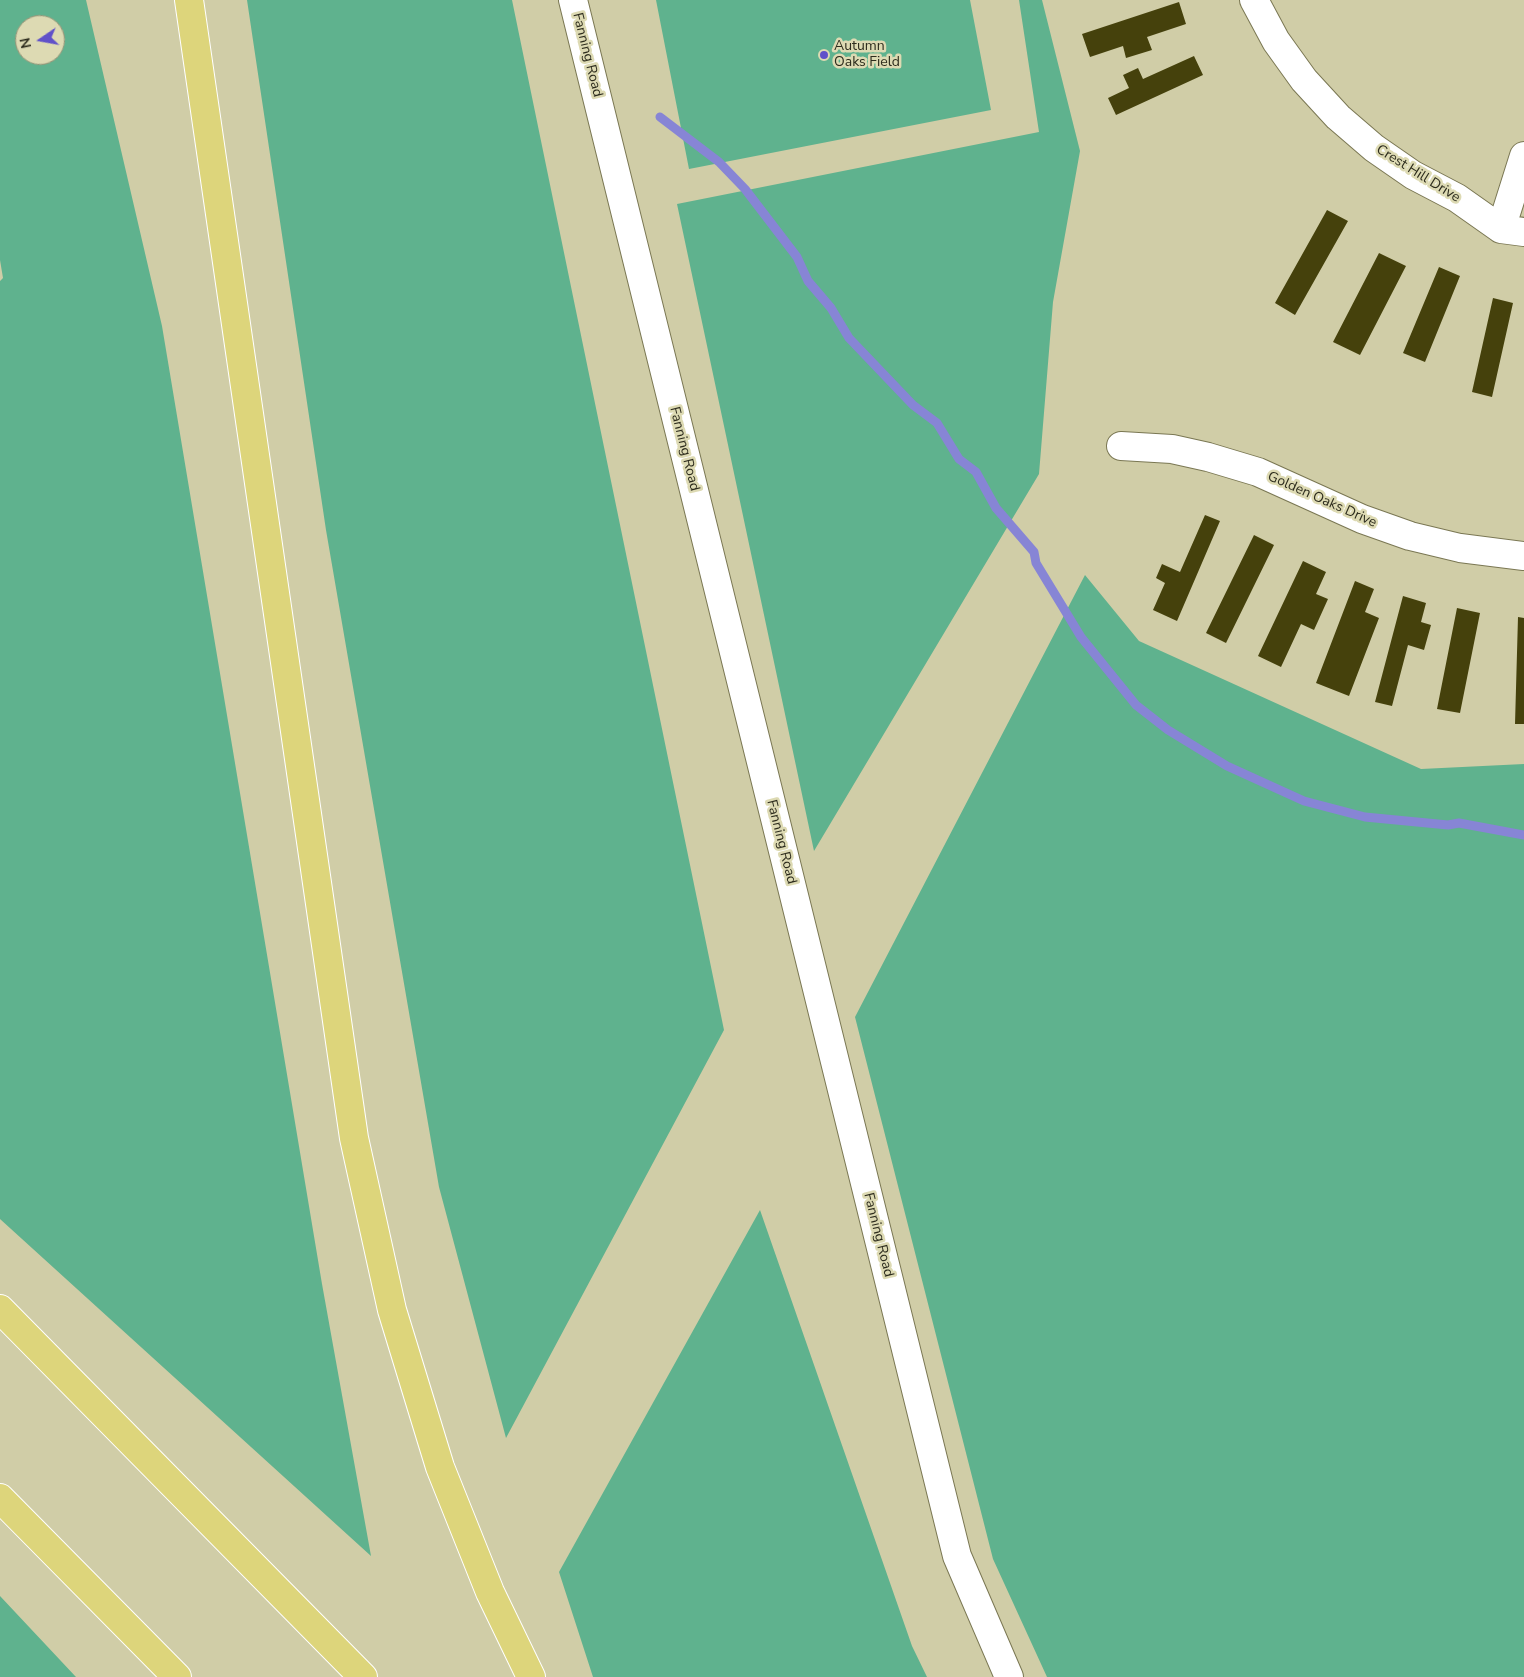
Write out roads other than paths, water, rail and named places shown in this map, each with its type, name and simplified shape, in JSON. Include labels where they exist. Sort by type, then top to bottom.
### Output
[{"type":"highway","points":[[189,0],[354,1138],[392,1310],[440,1467],[490,1592],[531,1677]]},
{"type":"highway","points":[[0,1309],[363,1677]]},
{"type":"highway","points":[[0,1498],[177,1677]]},
{"type":"street","name":"Fanning Road","points":[[573,0],[957,1556],[1008,1677]]},
{"type":"street","name":"Crest Hill Drive","points":[[1254,0],[1276,41],[1304,80],[1338,117],[1374,148],[1413,175],[1512,230]]},
{"type":"street","points":[[1512,230],[1524,156]]},
{"type":"street","name":"Golden Oaks Drive","points":[[1121,446],[1172,449],[1208,457],[1258,472],[1362,519],[1410,536],[1460,548],[1524,556]]},
{"type":"waterway","points":[[660,117],[719,162],[745,189],[797,257],[808,281],[831,308],[849,338],[913,405],[937,423],[959,459],[976,472],[996,508],[1034,552],[1036,563],[1081,637],[1136,705],[1168,730],[1227,766],[1304,801],[1365,817],[1448,825],[1459,823],[1524,835]]},
{"type":"place","name":"Autumn Oaks Field","points":[[824,55]]}]
